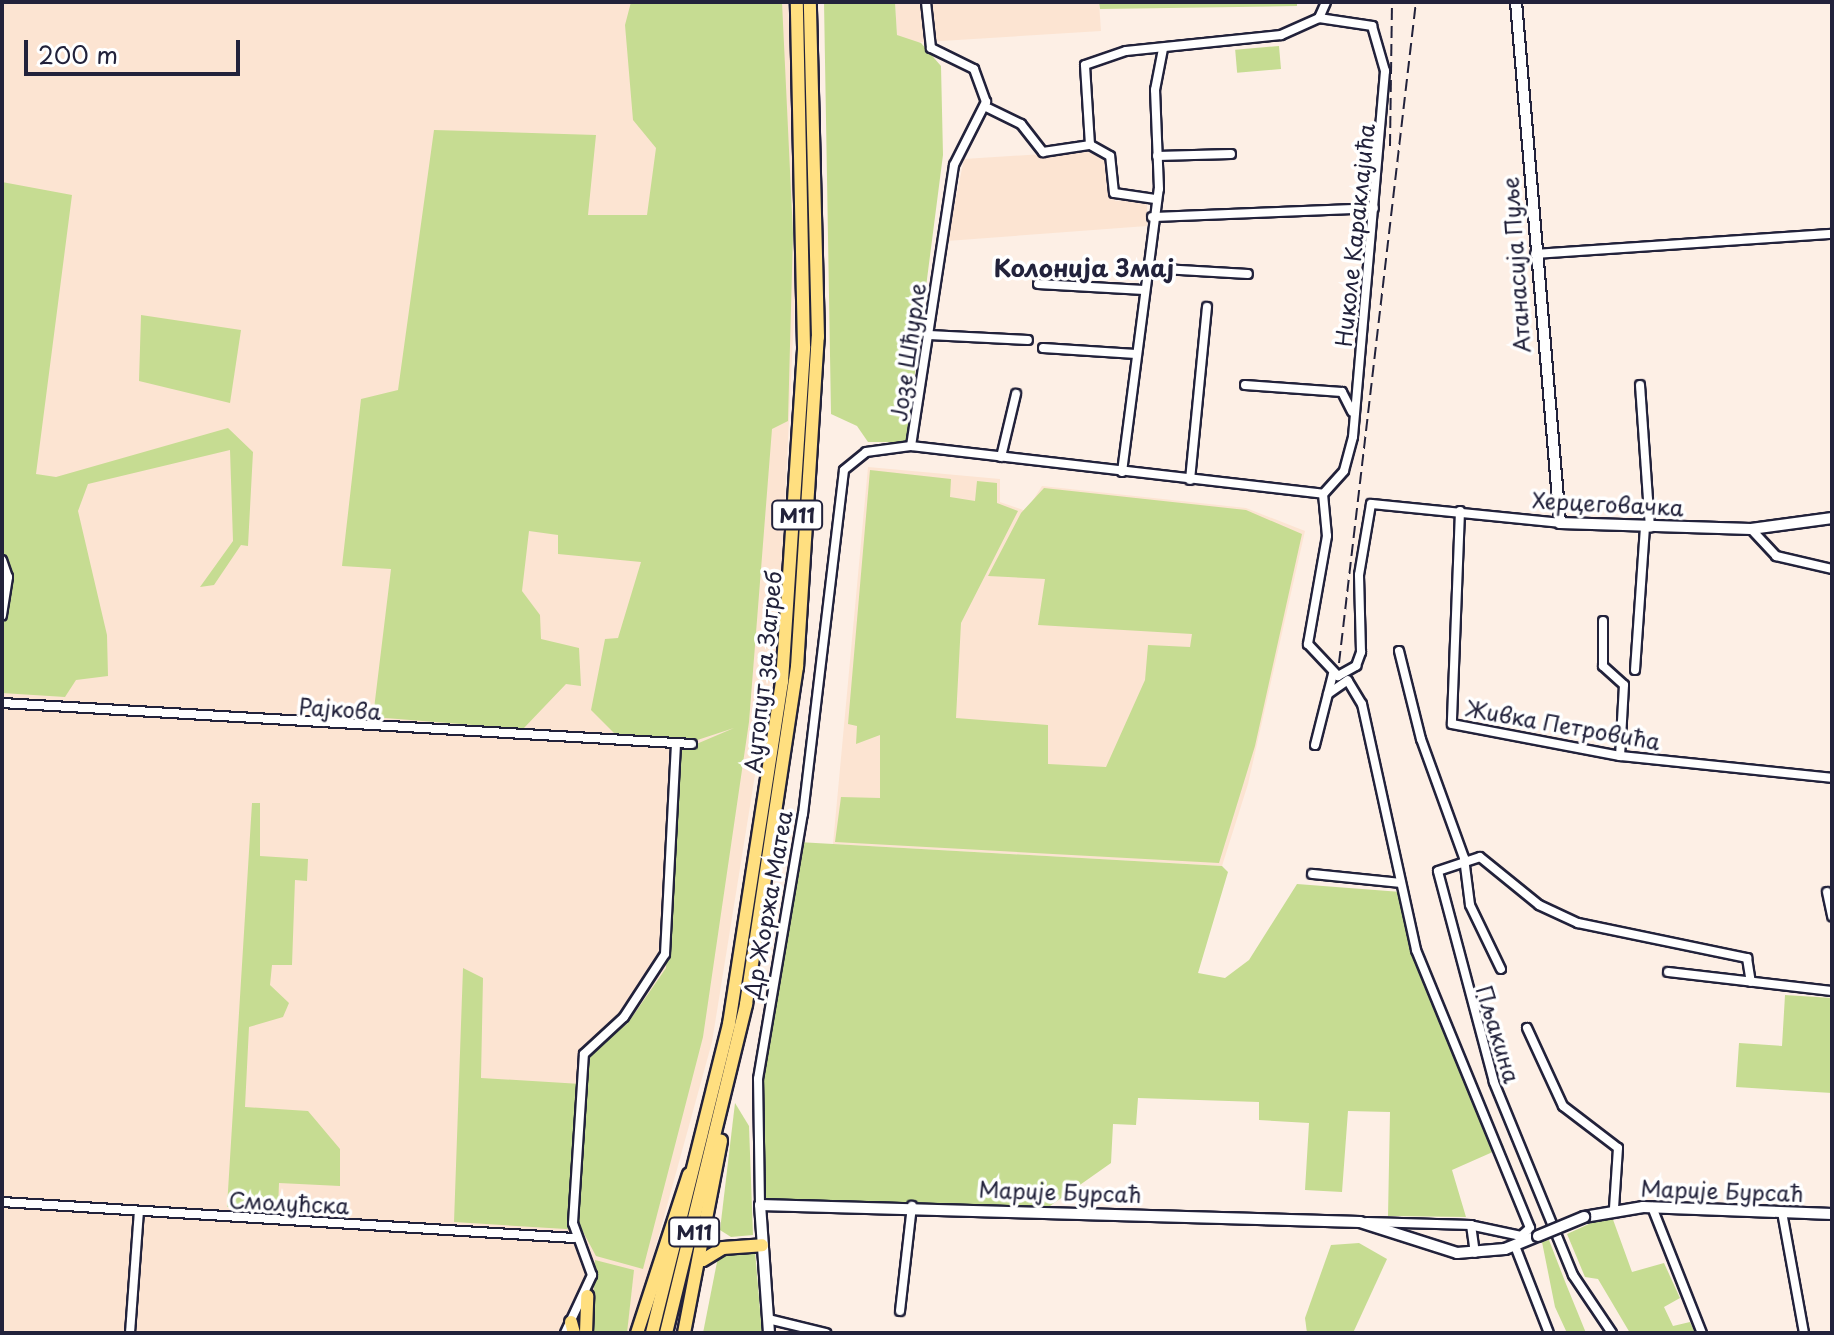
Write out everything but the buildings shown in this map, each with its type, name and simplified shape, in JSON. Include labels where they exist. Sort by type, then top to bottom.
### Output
[{"type":"highway","name":"Аутопут за Загреб","points":[[652,1333],[701,1151],[756,875],[791,601],[805,274],[797,2]]},
{"type":"highway","name":"Аутопут за Загреб","points":[[666,1333],[719,1130],[775,839],[808,550],[819,265],[810,2]]},
{"type":"highway","points":[[687,1333],[711,1217],[719,1130]]},
{"type":"highway","points":[[636,1332],[701,1151]]},
{"type":"highway","points":[[711,1217],[714,1234],[732,1245]]},
{"type":"highway","points":[[703,1260],[732,1245],[762,1245]]},
{"type":"highway","points":[[586,1333],[587,1296]]},
{"type":"street","points":[[926,2],[928,34],[933,50],[977,73],[986,107],[1021,124],[1041,151],[1090,145],[1110,156],[1115,196],[1155,199]]},
{"type":"street","points":[[1090,145],[1085,65],[1116,53],[1284,35],[1319,18],[1326,2]]},
{"type":"street","name":"Атанасија Пуље","points":[[1516,2],[1560,523]]},
{"type":"street","name":"Николе Караклајића","points":[[1319,18],[1372,26],[1381,44],[1384,120],[1354,421],[1344,471],[1323,494]]},
{"type":"street","points":[[1122,472],[1155,199],[1163,49]]},
{"type":"street","name":"Јозе Шћурле","points":[[986,107],[954,165],[911,446],[1323,494]]},
{"type":"street","points":[[1157,156],[1231,154]]},
{"type":"street","points":[[1152,217],[1374,208]]},
{"type":"street","points":[[1535,254],[1832,234]]},
{"type":"street","points":[[1146,268],[1248,274]]},
{"type":"street","points":[[1038,284],[1144,290]]},
{"type":"street","points":[[1190,480],[1207,307]]},
{"type":"street","points":[[929,335],[1028,340]]},
{"type":"street","points":[[1043,348],[1136,354]]},
{"type":"street","points":[[1245,385],[1342,392],[1354,421]]},
{"type":"street","points":[[1635,670],[1648,528],[1640,385]]},
{"type":"street","points":[[1001,457],[1016,394]]},
{"type":"street","name":"Др Жоржа Матеа","points":[[769,1333],[760,1205],[758,1079],[808,775],[838,481],[859,454],[911,446]]},
{"type":"street","points":[[1312,874],[1400,883],[1362,704],[1347,677],[1333,674],[1308,644],[1327,536],[1323,494]]},
{"type":"street","name":"Херцеговачка","points":[[1347,677],[1361,652],[1365,515],[1382,503],[1560,523],[1648,528],[1751,529],[1832,518]]},
{"type":"street","name":"Живка Петровића","points":[[1460,511],[1452,724],[1620,756],[1832,778]]},
{"type":"street","points":[[1751,529],[1769,552],[1832,569]]},
{"type":"street","points":[[2,560],[8,577],[2,616]]},
{"type":"street","points":[[1603,621],[1603,666],[1624,685],[1620,756]]},
{"type":"street","points":[[1399,651],[1421,739],[1464,858],[1470,905],[1501,969]]},
{"type":"street","points":[[1315,745],[1333,674]]},
{"type":"street","points":[[1328,694],[1347,677]]},
{"type":"street","name":"Рајкова","points":[[2,703],[676,747],[692,744]]},
{"type":"street","points":[[570,1329],[587,1296],[591,1269],[575,1238],[585,1049],[630,1009],[667,947],[676,747]]},
{"type":"street","points":[[1464,858],[1486,860],[1539,905],[1578,923],[1747,958],[1751,982]]},
{"type":"street","name":"Пљакина","points":[[1464,858],[1438,871],[1442,903],[1494,1082],[1578,1284],[1612,1333]]},
{"type":"street","name":"Марије Бурсаћ","points":[[760,1205],[912,1205],[1474,1226],[1521,1236],[1530,1228],[1478,1093],[1449,1042],[1400,883]]},
{"type":"street","points":[[1827,892],[1832,916]]},
{"type":"street","points":[[1668,972],[1832,991]]},
{"type":"street","points":[[1527,1028],[1563,1106],[1618,1148],[1614,1208]]},
{"type":"street","name":"Смолућска","points":[[2,1202],[575,1238]]},
{"type":"street","points":[[900,1311],[912,1205]]},
{"type":"street","points":[[1652,1207],[1702,1333]]},
{"type":"street","name":"Марије Бурсаћ","points":[[1360,1222],[1425,1246],[1475,1253],[1515,1246],[1614,1208],[1832,1214]]},
{"type":"street","points":[[130,1333],[139,1211]]},
{"type":"street","points":[[1782,1212],[1804,1333]]},
{"type":"street","points":[[1474,1226],[1475,1253]]},
{"type":"street","points":[[1515,1246],[1549,1333]]},
{"type":"street","points":[[768,1319],[826,1333]]},
{"type":"shaded area","points":[[2,2],[788,2],[798,234],[779,626],[712,1042],[632,1333],[2,1332]]},
{"type":"shaded area","points":[[895,2],[1099,2],[1101,31],[909,43],[897,35]]},
{"type":"shaded area","points":[[1091,151],[1107,155],[1115,201],[1147,200],[1147,226],[947,241],[964,159]]},
{"type":"shaded area","points":[[868,467],[1000,479],[1000,502],[1026,511],[1042,486],[1246,508],[1305,531],[1248,784],[1222,866],[833,844]]},
{"type":"green space","points":[[631,2],[782,2],[793,234],[788,421],[772,429],[749,722],[703,1037],[643,1269],[596,1256],[582,1230],[454,1222],[463,968],[483,978],[481,1078],[581,1084],[592,1051],[628,1023],[666,968],[680,751],[734,728],[676,747],[614,733],[591,710],[605,639],[618,638],[641,562],[558,554],[558,535],[529,531],[522,591],[540,615],[541,639],[579,648],[581,686],[566,684],[523,729],[373,717],[391,569],[342,566],[361,399],[398,390],[434,130],[596,135],[588,215],[647,215],[656,148],[633,120],[625,25]]},
{"type":"green space","points":[[824,2],[895,2],[897,35],[921,43],[941,66],[943,155],[906,442],[868,442],[857,426],[831,414]]},
{"type":"green space","points":[[1099,2],[1297,2],[1297,6],[1100,9]]},
{"type":"green space","points":[[1279,46],[1281,69],[1237,73],[1235,50]]},
{"type":"green space","points":[[2,182],[72,195],[36,474],[56,477],[228,428],[253,452],[248,546],[241,545],[214,585],[200,587],[233,541],[230,450],[88,484],[78,511],[107,635],[108,676],[76,680],[65,697],[2,693]]},
{"type":"green space","points":[[141,315],[241,330],[230,403],[139,381]]},
{"type":"green space","points":[[870,470],[951,479],[950,497],[975,501],[977,481],[997,483],[997,503],[1018,511],[961,623],[956,718],[1048,725],[1048,764],[1106,767],[1145,680],[1148,645],[1190,647],[1192,634],[1038,625],[1045,579],[988,576],[1021,513],[1044,488],[1246,510],[1302,534],[1255,746],[1219,863],[835,842],[841,797],[880,798],[880,735],[856,744],[857,726],[848,724]]},
{"type":"green space","points":[[252,803],[260,803],[260,856],[308,859],[307,881],[295,880],[292,965],[272,965],[270,985],[289,1003],[283,1017],[249,1027],[245,1107],[308,1111],[340,1149],[340,1186],[279,1183],[278,1210],[227,1207]]},
{"type":"green space","points":[[798,842],[1222,866],[1228,872],[1198,973],[1225,978],[1249,960],[1297,884],[1401,892],[1449,1042],[1504,1147],[1452,1170],[1466,1217],[1388,1216],[1390,1112],[1348,1111],[1342,1192],[1305,1190],[1309,1123],[1259,1120],[1259,1102],[1138,1098],[1136,1125],[1113,1124],[1111,1163],[1050,1206],[760,1205],[756,1097]]},
{"type":"green space","points":[[1785,995],[1832,998],[1832,1093],[1736,1087],[1739,1043],[1782,1046]]},
{"type":"green space","points":[[735,1103],[749,1126],[753,1235],[731,1237],[720,1230]]},
{"type":"green space","points":[[1611,1214],[1632,1272],[1664,1263],[1680,1298],[1664,1307],[1673,1326],[1690,1322],[1695,1333],[1630,1333],[1598,1279],[1585,1277],[1567,1234]]},
{"type":"green space","points":[[1549,1240],[1586,1333],[1567,1333],[1555,1307],[1542,1242]]},
{"type":"green space","points":[[1359,1243],[1387,1259],[1353,1333],[1307,1333],[1305,1318],[1331,1245]]},
{"type":"green space","points":[[755,1251],[762,1333],[703,1333],[718,1257]]},
{"type":"green space","points":[[595,1260],[634,1270],[627,1333],[592,1333]]},
{"type":"railway","points":[[1390,146],[1392,2]]},
{"type":"railway","points":[[1339,663],[1416,2]]},
{"type":"district","name":"Колонија Змај","points":[[1084,268]]}]
